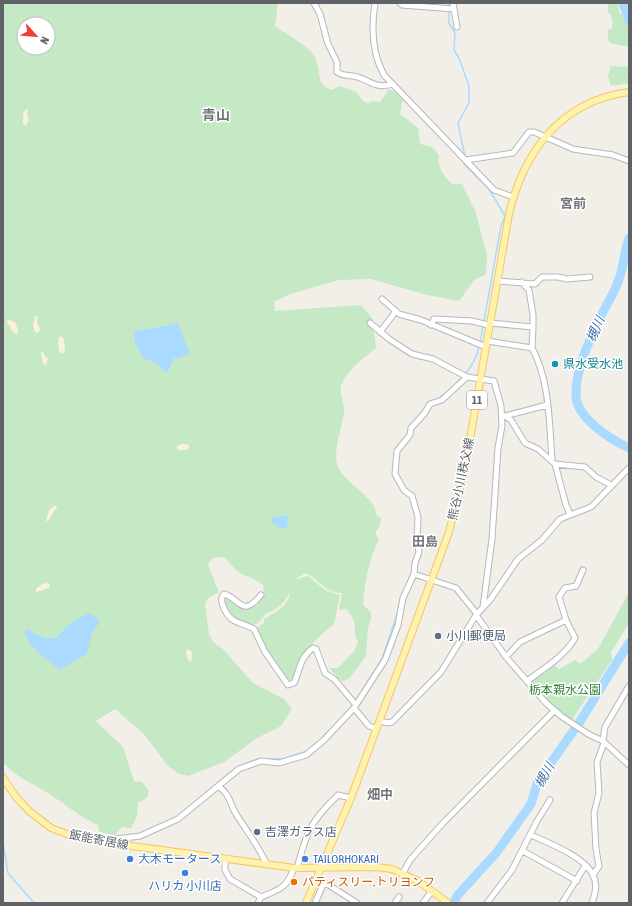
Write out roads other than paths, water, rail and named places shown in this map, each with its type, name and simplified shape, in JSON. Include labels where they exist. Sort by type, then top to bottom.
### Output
[{"type":"main road","name":"熊谷小川秩父線","points":[[306,903],[351,798],[433,579],[449,532],[462,484],[487,344],[489,324],[513,197],[526,163],[559,123],[577,110],[602,98],[629,92]]},
{"type":"main road","name":"飯能寄居線","points":[[3,778],[16,797],[29,811],[51,828],[70,835],[225,859],[295,868],[321,869],[376,867],[392,869],[403,873],[446,902]]},
{"type":"street","points":[[314,3],[320,14],[328,44],[339,68],[338,72],[340,74],[354,76],[372,85],[388,86],[393,84]]},
{"type":"street","points":[[375,3],[372,31],[375,55],[384,75],[494,190],[513,197]]},
{"type":"street","points":[[400,3],[402,6],[454,9]]},
{"type":"street","points":[[453,3],[457,27]]},
{"type":"street","points":[[466,160],[514,153],[529,132],[546,137],[573,149],[612,155],[629,161]]},
{"type":"street","points":[[498,281],[535,284],[542,277],[558,277],[567,279],[590,276]]},
{"type":"street","points":[[521,282],[529,290],[533,315],[532,348],[539,363],[547,405],[552,459],[555,464],[566,505],[570,514]]},
{"type":"street","points":[[382,299],[399,314],[487,344],[532,348]]},
{"type":"street","points":[[380,332],[396,311]]},
{"type":"street","points":[[432,325],[434,319],[533,327]]},
{"type":"street","points":[[370,322],[380,332],[412,354],[433,360],[467,377],[494,381],[504,416],[492,539],[483,607]]},
{"type":"street","points":[[110,842],[116,839],[140,836],[178,819],[239,769],[255,762],[279,763],[306,755],[324,740],[355,706],[385,660],[398,625],[403,598],[414,574],[415,563],[419,552],[417,542],[418,517],[412,496],[404,490],[395,474],[397,451],[410,435],[411,428],[424,414],[430,404],[442,400],[467,377]]},
{"type":"street","points":[[504,416],[547,405]]},
{"type":"street","points":[[504,416],[511,420],[528,446],[536,446],[546,458],[552,459]]},
{"type":"street","points":[[555,464],[585,467],[596,477],[612,485]]},
{"type":"street","points":[[560,519],[570,514],[584,511],[591,507],[629,468]]},
{"type":"street","points":[[380,720],[388,724],[392,722],[434,680],[450,658],[476,615],[518,559],[542,540],[560,519],[566,505]]},
{"type":"street","points":[[527,681],[552,663],[572,644],[575,638],[566,620],[559,597],[565,588],[576,586],[583,570]]},
{"type":"street","points":[[414,574],[433,579],[456,588],[506,657],[554,711],[588,734],[604,742],[629,765]]},
{"type":"street","points":[[261,595],[252,604],[247,606],[240,605],[224,594],[222,602],[226,615],[231,620],[254,629],[265,652],[288,685],[294,683],[301,661],[306,654],[313,648],[316,649],[325,673],[336,680],[369,726],[377,729]]},
{"type":"street","points":[[506,657],[520,642],[566,620]]},
{"type":"street","points":[[593,875],[600,866],[596,849],[594,813],[599,793],[597,762],[604,742],[605,727],[629,686]]},
{"type":"street","points":[[403,873],[410,860],[443,823],[554,711]]},
{"type":"street","points":[[218,786],[229,797],[235,813],[263,855],[267,865]]},
{"type":"street","points":[[258,903],[261,897],[289,882],[312,822],[338,795],[351,798]]},
{"type":"street","points":[[487,903],[512,870],[537,821],[550,800]]},
{"type":"street","points":[[531,834],[570,853],[593,875],[596,891],[592,903]]},
{"type":"street","points":[[523,851],[577,881]]},
{"type":"street","points":[[225,859],[225,870],[230,879],[261,897]]},
{"type":"street","points":[[562,903],[585,866]]},
{"type":"street","points":[[315,903],[323,885],[327,884],[357,903]]},
{"type":"street","points":[[423,903],[431,892]]},
{"type":"water","points":[[178,323],[190,354],[173,359],[169,370],[166,373],[156,363],[145,359],[141,354],[135,343],[134,331]]},
{"type":"water","points":[[285,515],[288,516],[287,529],[277,527],[271,521],[272,518]]},
{"type":"water","points":[[88,613],[97,618],[99,623],[92,633],[87,654],[59,670],[28,641],[25,629],[45,638],[57,638],[66,627]]},
{"type":"waterway","points":[[449,3],[449,23],[455,33],[454,50],[459,58],[469,86],[469,103],[458,123],[465,157]]},
{"type":"waterway","name":"槻川","points":[[623,3],[629,20]]},
{"type":"waterway","points":[[464,161],[464,164],[489,189],[505,216],[501,226],[480,343]]},
{"type":"waterway","name":"槻川","points":[[629,238],[618,283],[594,330],[581,363],[576,385],[578,404],[588,420],[613,440],[629,448]]},
{"type":"waterway","points":[[449,390],[464,376],[471,366],[475,360],[479,347]]},
{"type":"waterway","points":[[436,400],[446,393]]},
{"type":"waterway","points":[[408,429],[413,422]]},
{"type":"waterway","points":[[411,501],[414,511]]},
{"type":"waterway","points":[[415,528],[414,541],[416,548]]},
{"type":"waterway","points":[[355,702],[382,659],[399,608]]},
{"type":"waterway","name":"槻川","points":[[454,903],[457,896],[497,852],[531,804],[538,781],[579,723],[629,643]]},
{"type":"waterway","points":[[320,740],[343,717]]},
{"type":"waterway","points":[[196,801],[228,774],[242,765],[258,759],[282,759],[307,751]]},
{"type":"waterway","points":[[3,842],[8,873],[34,903]]},
{"type":"place","name":"県水受水池","points":[[555,364]]},
{"type":"place","name":"小川郵便局","points":[[438,636]]},
{"type":"place","name":"吉澤ガラス店","points":[[257,832]]},
{"type":"place","name":"大木モータース","points":[[130,859]]},
{"type":"place","name":"TAILORHOKARI","points":[[305,859]]},
{"type":"place","name":"ハリカ 小川店","points":[[185,873]]},
{"type":"place","name":"パティスリー,トリヨンフ","points":[[294,882]]},
{"type":"district","name":"青山","points":[[216,115]]},
{"type":"district","name":"宮前","points":[[573,203]]},
{"type":"district","name":"田島","points":[[425,541]]},
{"type":"district","name":"畑中","points":[[380,794]]},
{"type":"park label","name":"栃本親水公園","points":[[565,690]]}]
